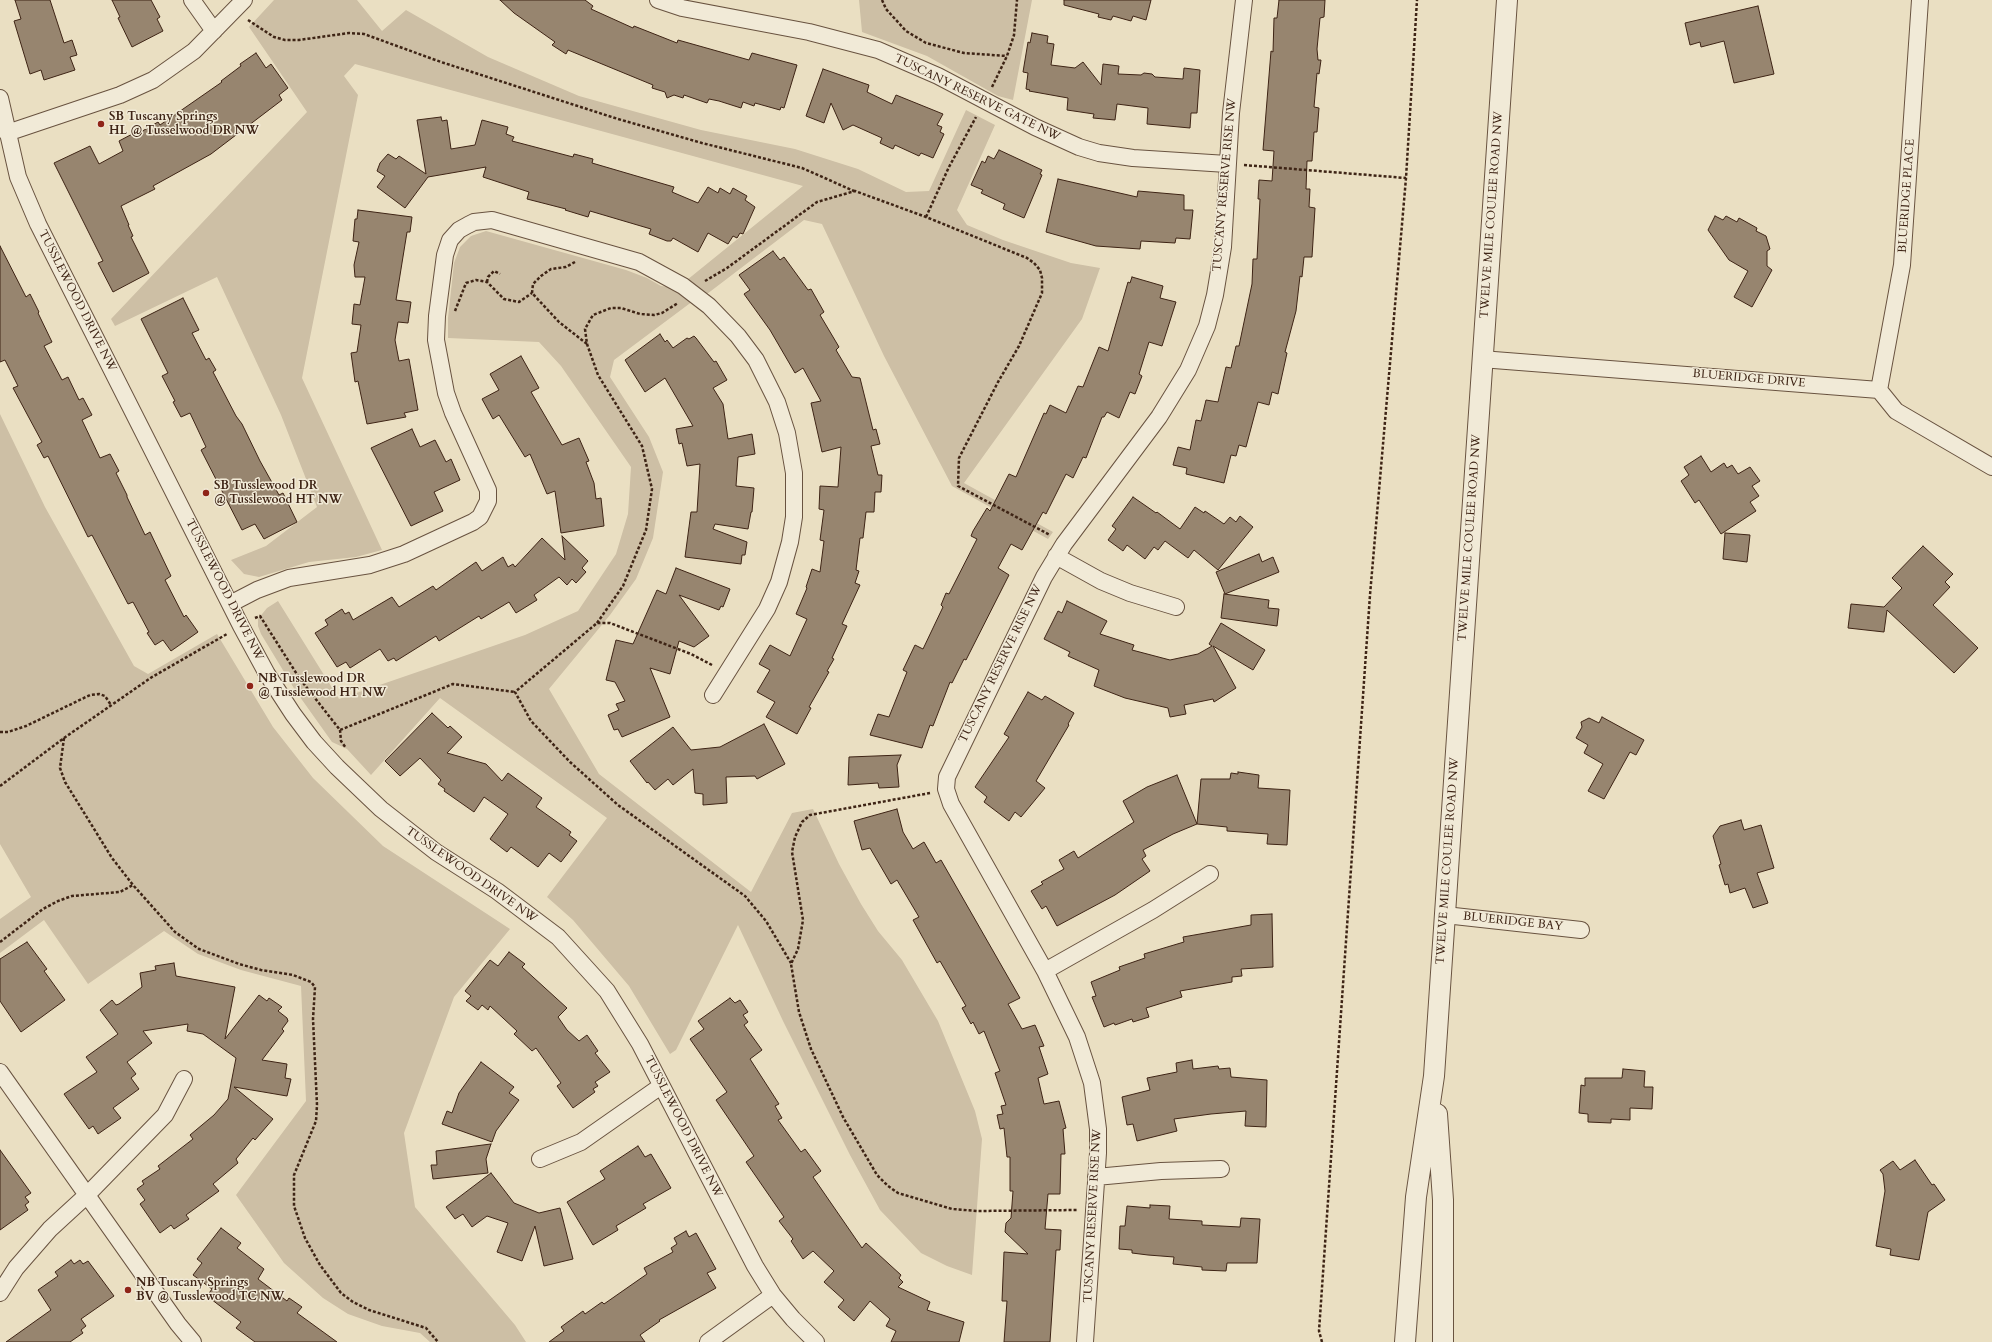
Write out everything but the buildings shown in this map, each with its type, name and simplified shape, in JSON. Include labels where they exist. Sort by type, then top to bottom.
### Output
[{"type":"street","points":[[192,0],[214,31]]},
{"type":"street","name":"TUSCANY RESERVE GATE NW","points":[[658,0],[682,8],[809,32],[878,50],[938,76],[1035,127],[1079,147],[1099,153],[1133,158],[1227,164]]},
{"type":"street","name":"TUSCANY RESERVE RISE NW","points":[[1085,1342],[1098,1129],[1092,1083],[1077,1037],[1045,971],[951,804],[946,789],[947,777],[950,766],[1044,577],[1060,550],[1159,417],[1188,370],[1207,326],[1215,295],[1223,247],[1227,164],[1244,0]]},
{"type":"street","name":"TWELVE MILE COULEE ROAD NW","points":[[1405,1342],[1416,1197],[1434,1076],[1481,359],[1507,0]]},
{"type":"street","name":"BLUERIDGE PLACE","points":[[1879,390],[1902,265],[1920,0]]},
{"type":"street","points":[[7,133],[120,95],[153,80],[194,51],[240,4]]},
{"type":"street","name":"TUSSLEWOOD DRIVE NW","points":[[0,98],[18,178],[38,224],[241,626],[267,674],[293,714],[314,742],[358,788],[406,830],[436,852],[523,909],[558,937],[610,997],[640,1044],[728,1215],[773,1295],[793,1319],[816,1342]]},
{"type":"street","points":[[230,604],[257,590],[289,578],[370,565],[404,554],[473,522],[480,517],[488,501],[488,490],[452,413],[446,392],[436,340],[437,316],[444,255],[447,247],[459,230],[474,222],[492,220],[588,246],[639,262],[683,286],[709,306],[735,332],[756,360],[777,402],[787,433],[794,473],[794,517],[790,542],[779,582],[767,609],[713,695]]},
{"type":"street","name":"BLUERIDGE DRIVE","points":[[1481,359],[1510,360],[1879,390]]},
{"type":"street","points":[[1879,390],[1896,411],[1992,467]]},
{"type":"street","points":[[1060,550],[1102,581],[1130,594],[1176,607]]},
{"type":"street","points":[[1045,971],[1153,910],[1210,874]]},
{"type":"street","name":"BLUERIDGE BAY","points":[[1445,915],[1581,930]]},
{"type":"street","points":[[0,1072],[178,1324],[193,1342]]},
{"type":"street","name":"TWELVE MILE COULEE ROAD NW","points":[[1434,1076],[1443,1200],[1443,1342]]},
{"type":"street","points":[[0,1293],[31,1251],[50,1229],[87,1195],[166,1115],[184,1079]]},
{"type":"street","points":[[540,1159],[581,1142],[661,1086]]},
{"type":"street","points":[[1096,1177],[1161,1171],[1221,1169]]},
{"type":"street","points":[[1395,1342],[1410,1284]]},
{"type":"street","points":[[708,1342],[773,1295]]},
{"type":"path","points":[[882,0],[886,9],[906,31],[926,43],[964,53],[1007,56]]},
{"type":"path","points":[[990,89],[1007,56],[1014,35],[1017,0]]},
{"type":"path","points":[[1322,1342],[1318,1331],[1368,627],[1406,178],[1416,0]]},
{"type":"path","points":[[240,4],[249,22],[274,37],[299,40],[349,33],[364,34],[441,62],[618,119],[702,143],[802,168],[855,192],[926,217],[1027,258],[1040,270],[1043,286],[1042,293],[1019,346],[998,382],[959,458],[958,486],[1060,550]]},
{"type":"path","points":[[926,217],[949,167],[976,116]]},
{"type":"path","points":[[1227,164],[1406,178]]},
{"type":"path","points":[[704,282],[727,268],[816,202],[855,192]]},
{"type":"path","points":[[437,316],[453,314],[458,309],[466,283],[476,280],[487,282],[504,299],[519,302],[532,293],[534,284],[540,276],[551,269],[566,267],[579,260],[588,246]]},
{"type":"path","points":[[487,282],[488,277],[494,271],[500,274]]},
{"type":"path","points":[[532,293],[559,322],[587,344]]},
{"type":"path","points":[[340,730],[453,684],[515,692],[598,623],[623,586],[646,530],[652,489],[642,446],[598,375],[587,344],[585,329],[593,315],[611,308],[621,308],[640,314],[654,315],[662,313],[684,300]]},
{"type":"path","points":[[0,786],[64,738],[152,677],[260,616],[300,679],[340,730],[341,741],[346,748]]},
{"type":"path","points":[[598,623],[610,623],[676,648],[727,672]]},
{"type":"path","points":[[515,692],[531,721],[570,762],[618,805],[745,896],[766,921],[791,964],[799,1012],[811,1049],[843,1117],[877,1175],[888,1186],[898,1193],[952,1209],[978,1211],[1080,1210]]},
{"type":"path","points":[[0,732],[8,732],[26,726],[90,695],[99,694],[106,696],[111,705]]},
{"type":"path","points":[[64,738],[60,768],[65,782],[112,858],[133,885],[175,932],[199,949],[239,964],[305,979],[315,987],[313,1020],[317,1098],[316,1121],[294,1175],[294,1206],[305,1238],[320,1265],[341,1293],[353,1302],[369,1310],[426,1328],[438,1342]]},
{"type":"path","points":[[791,964],[798,949],[802,920],[792,852],[795,837],[802,822],[810,815],[946,789]]},
{"type":"path","points":[[0,942],[43,909],[58,901],[72,896],[120,892],[133,885]]},
{"type":"shaded area","points":[[274,0],[357,0],[382,31],[406,10],[488,57],[579,96],[701,130],[795,149],[858,169],[906,192],[929,191],[966,110],[995,125],[957,210],[967,225],[1003,240],[1071,263],[1100,268],[1082,319],[964,483],[1053,532],[1048,539],[952,486],[884,356],[822,224],[804,220],[707,294],[687,280],[803,186],[355,64],[344,76],[358,95],[302,378],[382,550],[356,557],[309,562],[259,577],[244,574],[231,560],[266,546],[317,507],[281,415],[217,277],[115,326],[111,319],[307,112],[249,27]]},
{"type":"shaded area","points":[[859,0],[1032,0],[1013,100],[998,96],[927,56],[862,32]]},
{"type":"shaded area","points":[[486,231],[626,270],[647,278],[661,286],[670,287],[693,301],[614,360],[610,377],[649,437],[663,472],[653,538],[636,579],[610,615],[549,689],[599,774],[751,892],[792,813],[813,809],[839,864],[861,904],[878,931],[902,960],[938,1021],[975,1111],[982,1139],[972,1275],[947,1266],[921,1253],[880,1210],[850,1155],[783,1021],[738,925],[676,1050],[670,1054],[629,986],[573,920],[547,897],[607,818],[440,698],[371,775],[347,749],[332,742],[295,690],[261,634],[258,626],[258,619],[267,608],[278,601],[339,699],[525,635],[578,611],[616,554],[628,514],[631,467],[561,366],[539,342],[448,338],[448,318],[454,263],[460,247],[471,236]]},
{"type":"shaded area","points":[[0,414],[45,507],[134,666],[148,674],[217,634],[273,727],[313,778],[383,846],[510,929],[454,997],[404,1133],[415,1207],[515,1325],[526,1342],[430,1342],[420,1333],[382,1326],[348,1314],[323,1298],[284,1263],[236,1195],[306,1101],[301,986],[241,970],[198,954],[164,931],[88,984],[44,920],[0,953],[0,919],[31,897],[0,844]]},
{"type":"place","name":"SB Tuscany Springs HL @ Tusselwood DR NW","points":[[101,124]]},
{"type":"place","name":"SB Tusslewood DR @ Tusslewood HT NW","points":[[206,493]]},
{"type":"place","name":"NB Tusslewood DR @ Tusslewood HT NW","points":[[250,686]]},
{"type":"place","name":"NB Tuscany Springs BV @ Tusslewood TC NW","points":[[128,1290]]}]
